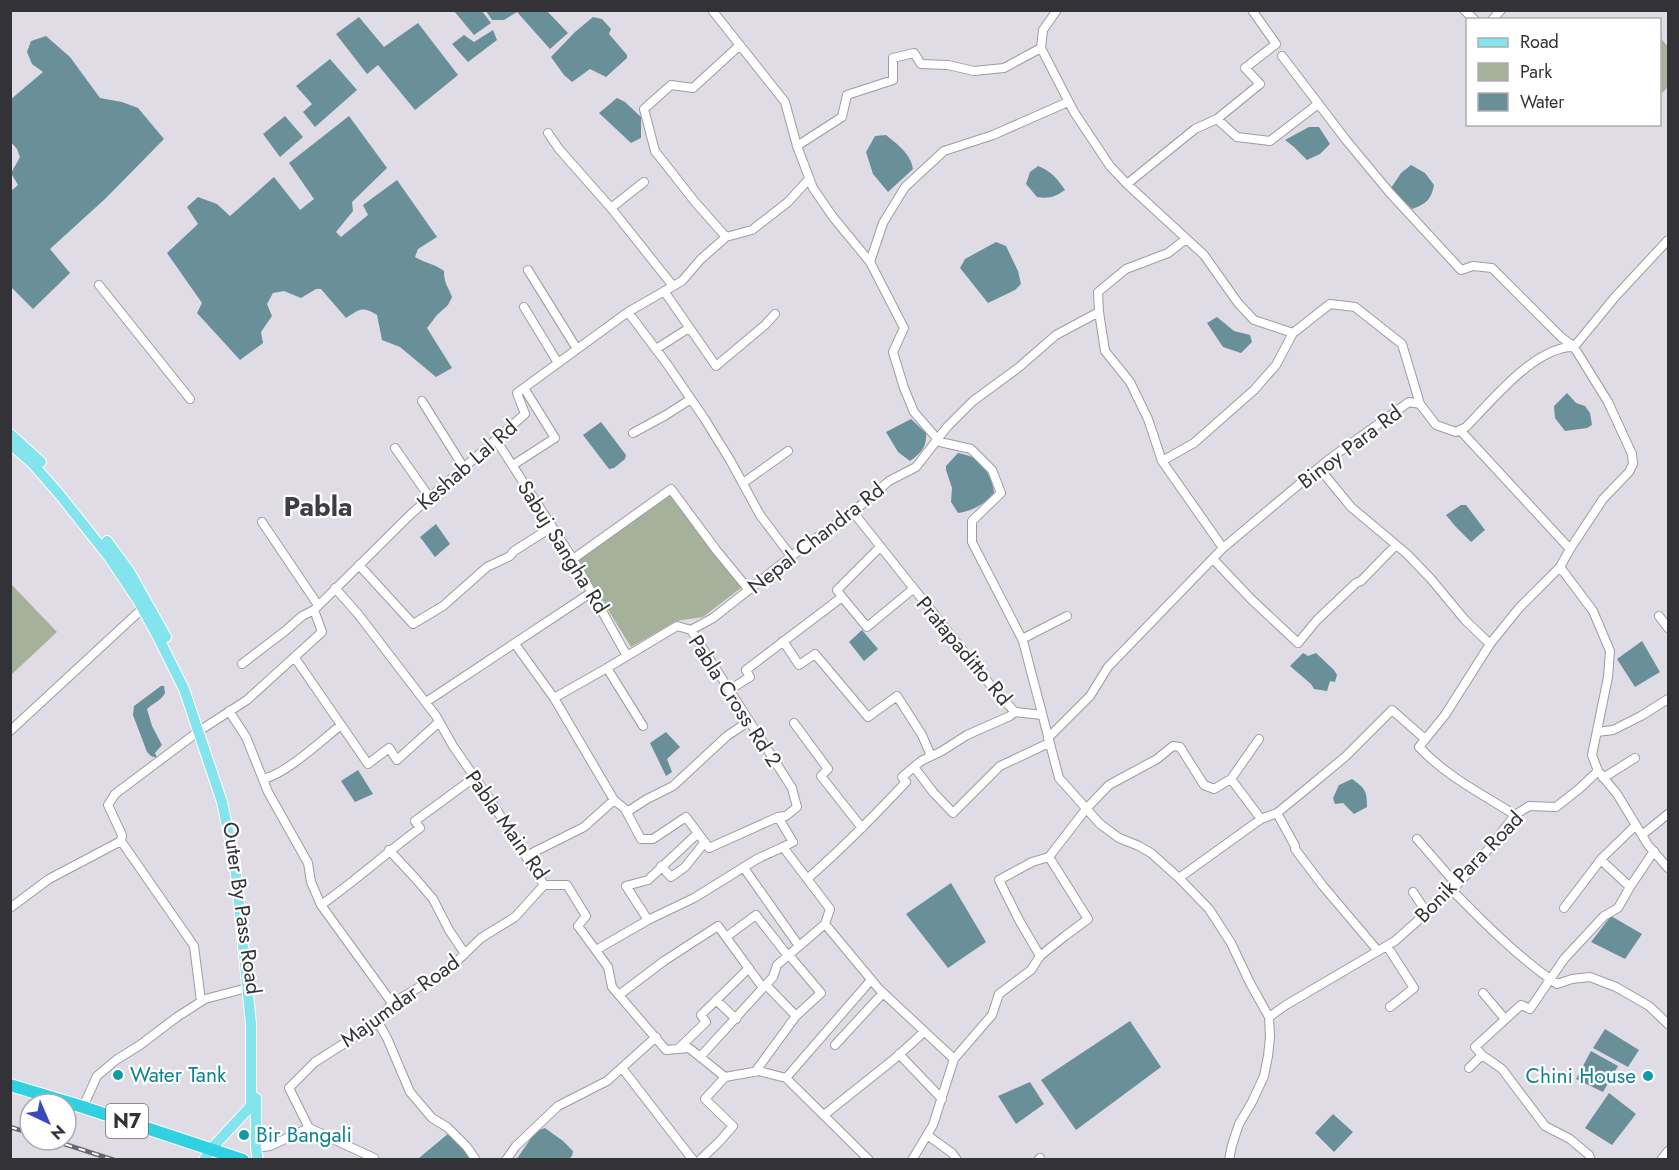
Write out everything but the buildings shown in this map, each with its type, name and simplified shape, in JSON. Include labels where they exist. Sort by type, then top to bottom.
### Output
[{"type":"highway","name":"N7","points":[[10,1085],[83,1107],[208,1154],[243,1160]]},
{"type":"main road","name":"Outer By Pass Road","points":[[10,434],[37,457],[87,515],[129,571],[163,631],[190,686],[222,801],[235,864],[251,1024],[251,1104],[208,1154]]},
{"type":"main road","name":"Outer By Pass Road","points":[[10,444],[32,463],[82,520],[116,566],[158,637],[184,689],[226,800],[240,863],[254,989],[258,1160]]},
{"type":"street","points":[[712,10],[785,102],[809,179],[833,217],[870,262],[904,328],[893,352],[914,412],[937,440],[971,449],[992,470],[1002,493],[972,521],[972,542],[1022,639],[1059,778],[1112,834],[1151,853],[1209,909],[1224,931],[1269,1017],[1270,1037],[1264,1076],[1239,1124],[1229,1160]]},
{"type":"street","points":[[1057,10],[1043,30],[1041,48],[1068,102],[1110,166],[1204,255],[1238,303],[1254,320],[1293,333]]},
{"type":"street","points":[[1127,184],[1195,129],[1217,119],[1260,84],[1245,68],[1275,44],[1252,10]]},
{"type":"street","points":[[726,237],[655,151],[644,109],[671,85],[693,88],[740,45]]},
{"type":"street","points":[[797,146],[842,117],[847,95],[893,81],[893,58],[914,53],[921,64],[948,65],[974,71],[1004,68],[1041,48]]},
{"type":"street","points":[[1282,56],[1389,193],[1461,270],[1473,266],[1492,268],[1560,337],[1574,347],[1608,402],[1632,454],[1633,464],[1629,472],[1603,500],[1560,567],[1519,608],[1490,644],[1445,715],[1419,747],[1454,778],[1515,814]]},
{"type":"street","points":[[870,262],[883,223],[905,187],[944,151],[993,135],[1068,102]]},
{"type":"street","points":[[1217,119],[1237,137],[1270,141],[1318,104]]},
{"type":"street","points":[[548,133],[559,149],[611,208],[669,289],[689,328],[716,366],[775,314]]},
{"type":"street","points":[[513,465],[555,438],[524,388],[628,312],[682,281],[701,259],[726,237],[752,230],[788,202],[809,179]]},
{"type":"street","points":[[611,208],[644,182]]},
{"type":"street","points":[[1186,239],[1168,253],[1126,269],[1098,292],[1099,312],[1105,351],[1130,382],[1148,419],[1162,461],[1224,548]]},
{"type":"street","points":[[1574,347],[1615,297],[1668,240]]},
{"type":"street","points":[[528,270],[577,349]]},
{"type":"street","points":[[99,285],[190,399]]},
{"type":"street","points":[[1162,461],[1194,443],[1254,390],[1276,365],[1293,333],[1330,304],[1355,307],[1402,344],[1420,404]]},
{"type":"street","points":[[524,308],[558,363]]},
{"type":"street","points":[[628,312],[705,418],[760,515],[791,556]]},
{"type":"street","name":"Nepal Chandra Rd","points":[[691,630],[713,618],[791,556],[853,512],[889,481],[916,467],[947,427],[973,401],[1018,368],[1056,335],[1099,312]]},
{"type":"street","points":[[656,349],[689,328]]},
{"type":"street","points":[[1570,549],[1460,430],[1466,427],[1522,370],[1555,350],[1574,347]]},
{"type":"street","name":"Keshab Lal Rd","points":[[242,664],[302,616],[316,608],[429,498],[525,414],[517,393],[524,388]]},
{"type":"street","points":[[633,433],[691,399]]},
{"type":"street","points":[[422,401],[464,468]]},
{"type":"street","name":"Binoy Para Rd","points":[[914,767],[953,813],[1000,766],[1049,740],[1090,696],[1108,666],[1213,559],[1318,468],[1409,402],[1420,404],[1436,425],[1456,432],[1460,430]]},
{"type":"street","name":"Sabuj Sangha Rd","points":[[496,440],[573,559],[627,656]]},
{"type":"street","points":[[395,448],[429,498]]},
{"type":"street","points":[[743,483],[788,451]]},
{"type":"street","points":[[1318,468],[1351,507],[1423,571],[1465,620],[1490,644]]},
{"type":"street","points":[[573,559],[671,489],[749,590]]},
{"type":"street","name":"Pratapaditto Rd","points":[[853,512],[992,687],[1015,712],[1042,715]]},
{"type":"street","points":[[201,1002],[194,946],[121,841],[122,835],[108,805],[115,794],[201,729],[247,700],[322,632],[316,608],[262,522]]},
{"type":"street","points":[[359,565],[413,624],[443,606],[487,567],[510,556],[552,526]]},
{"type":"street","points":[[1213,559],[1298,643],[1325,612],[1361,581],[1396,545]]},
{"type":"street","points":[[880,548],[837,590],[842,597],[867,627],[913,589]]},
{"type":"street","points":[[1560,567],[1593,611],[1610,651],[1608,677],[1592,755],[1600,774],[1617,794],[1642,835],[1667,863]]},
{"type":"street","name":"Pabla Main Rd","points":[[335,588],[426,702],[544,885],[567,885],[586,916],[578,926],[608,967],[612,987],[666,1050],[689,1048],[725,1077]]},
{"type":"street","points":[[426,702],[592,592]]},
{"type":"street","points":[[729,690],[750,677],[746,670],[842,597]]},
{"type":"street","points":[[10,730],[142,609]]},
{"type":"street","points":[[1022,639],[1067,616]]},
{"type":"street","points":[[1659,616],[1668,628]]},
{"type":"street","name":"Pabla Cross Rd 2","points":[[554,698],[677,626],[691,630],[792,788],[797,807],[786,816],[778,818]]},
{"type":"street","points":[[783,641],[799,665],[816,654],[868,717],[897,696],[922,735],[932,756]]},
{"type":"street","points":[[515,644],[554,698],[614,800],[627,812],[641,839],[653,839],[686,817],[709,848],[778,818],[793,842],[757,859],[694,898],[648,920],[596,950]]},
{"type":"street","points":[[295,658],[368,764],[389,748],[397,760],[439,722]]},
{"type":"street","points":[[607,668],[643,726]]},
{"type":"street","points":[[1597,732],[1613,730],[1668,699]]},
{"type":"street","points":[[1179,878],[1261,819],[1277,813],[1346,756],[1392,710],[1425,739]]},
{"type":"street","points":[[229,711],[246,737],[268,792],[308,863],[311,882],[321,905],[392,1003]]},
{"type":"street","points":[[807,879],[862,828],[906,782],[902,777],[921,761],[1015,712]]},
{"type":"street","points":[[627,812],[673,786],[727,736],[749,721]]},
{"type":"street","points":[[794,723],[828,769],[821,776],[862,828]]},
{"type":"street","points":[[262,779],[272,777],[341,725]]},
{"type":"street","points":[[1040,956],[999,880],[1032,862],[1049,857],[1086,809],[1109,785],[1158,759],[1173,746],[1180,747],[1204,785],[1214,789],[1231,779],[1259,739]]},
{"type":"street","name":"Bonik Para Road","points":[[1269,1017],[1395,941],[1479,861],[1515,814],[1530,806],[1556,807],[1600,774],[1635,758]]},
{"type":"street","points":[[321,905],[420,828],[415,821],[475,777]]},
{"type":"street","points":[[1231,779],[1261,819]]},
{"type":"street","points":[[526,856],[584,826],[614,800]]},
{"type":"street","points":[[1277,813],[1295,849],[1378,951]]},
{"type":"street","points":[[1642,835],[1668,814]]},
{"type":"street","points":[[1564,908],[1601,860],[1636,825]]},
{"type":"street","points":[[648,920],[626,886],[648,880],[698,833]]},
{"type":"street","points":[[1417,839],[1454,887],[1495,934],[1532,967],[1557,984],[1590,977],[1616,987],[1648,1006],[1668,1024]]},
{"type":"street","points":[[10,908],[49,879],[121,841]]},
{"type":"street","points":[[661,866],[671,877],[685,867],[705,842]]},
{"type":"street","points":[[700,1057],[765,987],[773,977],[777,965],[825,924],[830,909],[783,848]]},
{"type":"street","points":[[389,850],[433,899],[465,954]]},
{"type":"street","points":[[1591,1160],[1589,1155],[1570,1139],[1545,1126],[1502,1069],[1475,1047],[1521,1005],[1530,1009],[1564,959],[1604,916],[1618,908],[1654,851]]},
{"type":"street","points":[[912,1160],[933,1125],[954,1059],[992,1015],[999,994],[1031,970],[1040,956],[1088,920],[1049,857]]},
{"type":"street","points":[[1601,860],[1630,887]]},
{"type":"street","points":[[744,868],[799,946]]},
{"type":"street","name":"Majumdar Road","points":[[309,1128],[289,1088],[315,1062],[378,1022],[392,1003],[447,971],[480,938],[515,917],[544,885]]},
{"type":"street","points":[[1413,892],[1427,913]]},
{"type":"street","points":[[726,937],[756,915],[821,993],[796,1016],[754,1072]]},
{"type":"street","points":[[825,924],[883,993],[954,1059]]},
{"type":"street","points":[[619,995],[718,926],[765,987],[796,1016]]},
{"type":"street","points":[[1387,946],[1414,988],[1390,1006]]},
{"type":"street","points":[[679,1048],[706,1022],[701,1015],[749,968]]},
{"type":"street","points":[[786,1078],[871,980]]},
{"type":"street","points":[[83,1107],[97,1076],[116,1060],[205,999],[247,988]]},
{"type":"street","points":[[835,1045],[883,993]]},
{"type":"street","points":[[1483,993],[1505,1019]]},
{"type":"street","points":[[716,1000],[735,1018]]},
{"type":"street","points":[[378,1022],[410,1092],[432,1118],[447,1127],[468,1147],[476,1160]]},
{"type":"street","points":[[824,1115],[924,1032]]},
{"type":"street","points":[[506,1160],[516,1146],[558,1106],[607,1081],[656,1037]]},
{"type":"street","points":[[899,1054],[942,1099]]},
{"type":"street","points":[[1469,1068],[1482,1055]]},
{"type":"street","points":[[622,1068],[693,1160]]},
{"type":"street","points":[[700,1160],[733,1126],[705,1099],[725,1077],[759,1071],[786,1078],[869,1160]]},
{"type":"street","points":[[256,1148],[270,1146],[309,1128],[374,1158]]},
{"type":"street","points":[[927,1135],[952,1153],[957,1160]]},
{"type":"street","points":[[1661,1160],[1668,1151]]},
{"type":"green space","points":[[1661,38],[1668,47],[1668,87],[1661,94]]},
{"type":"green space","points":[[670,493],[742,587],[703,617],[676,621],[631,647],[578,561]]},
{"type":"green space","points":[[11,584],[57,632],[11,675]]},
{"type":"water","points":[[454,11],[482,11],[491,23],[474,35]]},
{"type":"water","points":[[486,11],[547,11],[568,33],[550,49],[517,12],[504,20],[492,20]]},
{"type":"water","points":[[359,17],[384,47],[418,23],[458,75],[415,110],[378,65],[367,74],[336,34]]},
{"type":"water","points":[[593,17],[602,19],[611,29],[609,34],[627,58],[606,77],[590,69],[572,82],[551,57]]},
{"type":"water","points":[[493,30],[497,40],[468,62],[452,44],[464,35],[474,42]]},
{"type":"water","points":[[46,36],[70,57],[100,98],[138,108],[164,139],[106,198],[50,249],[70,273],[33,309],[11,287],[11,191],[18,185],[11,173],[20,157],[11,142],[10,100],[43,72],[32,64],[27,52],[31,41]]},
{"type":"water","points":[[330,59],[357,90],[315,127],[303,112],[312,104],[296,86]]},
{"type":"water","points":[[617,98],[625,102],[641,117],[641,138],[631,143],[599,113]]},
{"type":"water","points":[[285,116],[303,137],[280,157],[263,134]]},
{"type":"water","points":[[349,116],[387,168],[352,202],[353,211],[336,232],[341,237],[368,215],[363,205],[397,180],[437,237],[418,249],[415,257],[444,271],[445,282],[452,297],[448,305],[427,328],[452,368],[436,377],[400,347],[382,340],[377,315],[368,310],[361,310],[346,318],[321,289],[316,289],[301,298],[284,291],[273,293],[267,304],[272,316],[261,332],[263,343],[240,360],[197,313],[202,303],[167,253],[198,224],[187,207],[198,197],[217,204],[230,216],[274,177],[300,210],[314,199],[289,163]]},
{"type":"water","points":[[1309,127],[1319,127],[1330,144],[1320,154],[1307,160],[1285,140]]},
{"type":"water","points":[[886,135],[906,154],[913,169],[888,192],[873,174],[866,152],[875,136]]},
{"type":"water","points":[[1411,165],[1425,173],[1434,185],[1427,201],[1412,209],[1391,188],[1401,173]]},
{"type":"water","points":[[1038,166],[1053,175],[1065,190],[1052,197],[1037,197],[1026,184],[1030,172]]},
{"type":"water","points":[[996,242],[1006,246],[1018,271],[1021,284],[1015,290],[988,303],[960,268],[965,259]]},
{"type":"water","points":[[1217,317],[1234,331],[1250,335],[1252,342],[1241,353],[1223,347],[1207,323]]},
{"type":"water","points":[[1567,393],[1576,403],[1585,406],[1590,413],[1592,425],[1587,428],[1565,431],[1555,418],[1554,406]]},
{"type":"water","points":[[911,419],[926,433],[926,438],[923,449],[910,461],[898,452],[886,432]]},
{"type":"water","points":[[601,422],[626,455],[625,459],[614,468],[609,469],[583,435]]},
{"type":"water","points":[[958,453],[972,457],[981,464],[990,478],[994,493],[969,511],[958,513],[951,502],[952,488],[946,466]]},
{"type":"water","points":[[1461,505],[1466,505],[1485,530],[1471,542],[1446,515]]},
{"type":"water","points":[[436,524],[450,544],[435,557],[420,537]]},
{"type":"water","points":[[862,630],[878,649],[864,661],[849,642]]},
{"type":"water","points":[[1642,641],[1660,672],[1635,687],[1617,659]]},
{"type":"water","points":[[1303,653],[1308,656],[1316,653],[1334,670],[1337,675],[1335,682],[1330,681],[1327,691],[1314,689],[1290,666]]},
{"type":"water","points":[[164,686],[165,693],[147,709],[152,726],[162,745],[155,753],[157,758],[147,752],[133,715],[134,706]]},
{"type":"water","points":[[666,732],[680,747],[667,759],[672,772],[666,776],[650,743]]},
{"type":"water","points":[[358,770],[373,794],[355,802],[341,781]]},
{"type":"water","points":[[1352,779],[1366,793],[1367,802],[1367,807],[1354,814],[1343,803],[1335,804],[1333,798],[1339,785]]},
{"type":"water","points":[[951,883],[986,942],[948,968],[906,914]]},
{"type":"water","points":[[1611,916],[1642,934],[1625,959],[1591,942]]},
{"type":"water","points":[[1130,1021],[1161,1067],[1076,1130],[1041,1080]]},
{"type":"water","points":[[1605,1029],[1639,1050],[1628,1067],[1593,1048]]},
{"type":"water","points":[[1591,1051],[1618,1066],[1603,1092],[1576,1079]]},
{"type":"water","points":[[1030,1082],[1044,1104],[1016,1124],[998,1096]]},
{"type":"water","points":[[1609,1093],[1636,1114],[1612,1145],[1585,1128]]},
{"type":"water","points":[[1333,1114],[1353,1132],[1334,1152],[1315,1133]]},
{"type":"water","points":[[545,1128],[573,1151],[572,1156],[569,1159],[516,1160],[536,1131]]},
{"type":"water","points":[[449,1133],[472,1159],[419,1160],[419,1158]]},
{"type":"railway","points":[[10,1127],[18,1129]]},
{"type":"railway","points":[[78,1148],[114,1160]]},
{"type":"place","name":"Water Tank","points":[[118,1075]]},
{"type":"place","name":"Chini House","points":[[1648,1076]]},
{"type":"place","name":"Bir Bangali","points":[[244,1135]]},
{"type":"district","name":"Pabla","points":[[318,506]]}]
